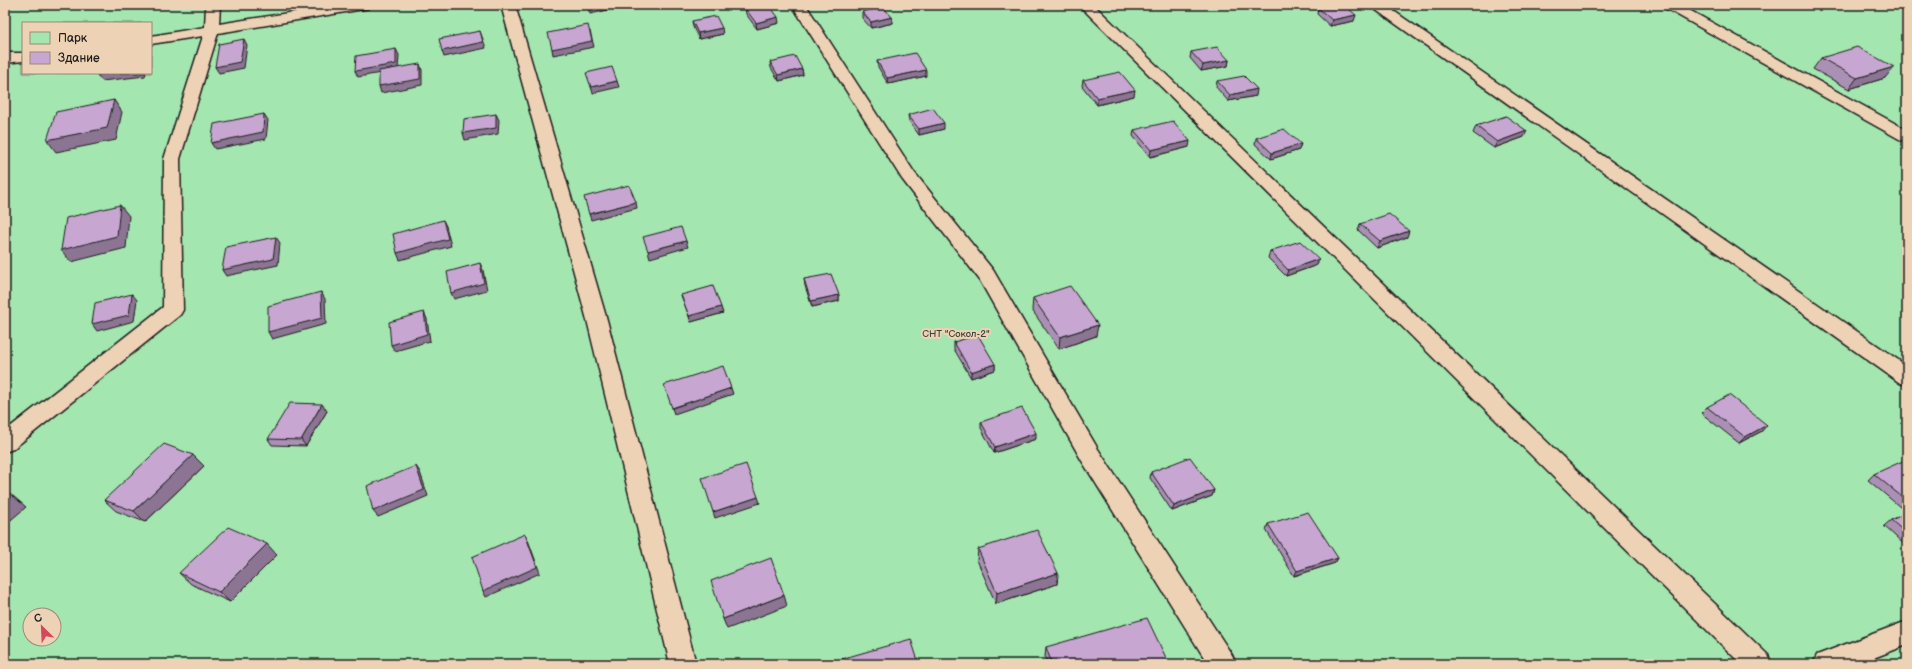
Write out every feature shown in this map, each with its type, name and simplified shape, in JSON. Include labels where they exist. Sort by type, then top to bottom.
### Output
[{"type":"lane","points":[[5,443],[173,310],[172,159],[212,30],[213,5]]},
{"type":"lane","points":[[152,40],[364,5]]},
{"type":"lane","points":[[508,5],[597,320],[683,664]]},
{"type":"lane","points":[[799,5],[908,174],[986,275],[1090,455],[1223,664]]},
{"type":"lane","points":[[1086,5],[1759,664]]},
{"type":"lane","points":[[1376,5],[1907,377]]},
{"type":"lane","points":[[1670,5],[1907,137]]},
{"type":"lane","points":[[5,58],[22,56]]},
{"type":"lane","points":[[1826,664],[1907,633]]},
{"type":"green space","name":"СНТ \"Сокол-2\"","points":[[5,5],[1907,5],[1907,664],[5,664]]},
{"type":"building","points":[[588,5],[603,5],[588,8]]},
{"type":"building","points":[[759,5],[769,5],[778,17],[756,23],[745,8]]},
{"type":"building","points":[[1344,5],[1356,15],[1332,20],[1318,8]]},
{"type":"building","points":[[883,7],[892,17],[871,22],[862,12]]},
{"type":"building","points":[[716,16],[722,28],[698,33],[692,21]]},
{"type":"building","points":[[588,25],[592,41],[552,49],[548,33]]},
{"type":"building","points":[[480,31],[483,42],[442,51],[439,39]]},
{"type":"building","points":[[244,39],[240,62],[215,67],[219,44]]},
{"type":"building","points":[[1217,47],[1229,60],[1203,65],[1191,52]]},
{"type":"building","points":[[1857,47],[1894,67],[1857,78],[1821,58]]},
{"type":"building","points":[[396,49],[396,64],[355,71],[356,56]]},
{"type":"building","points":[[915,53],[926,70],[887,78],[877,61]]},
{"type":"building","points":[[795,56],[802,69],[778,75],[770,62]]},
{"type":"building","points":[[420,64],[420,79],[379,86],[379,71]]},
{"type":"building","points":[[612,67],[617,81],[591,87],[586,73]]},
{"type":"building","points":[[1120,72],[1135,90],[1097,98],[1083,80]]},
{"type":"building","points":[[1244,76],[1257,89],[1230,95],[1217,81]]},
{"type":"building","points":[[114,100],[107,128],[47,140],[56,112]]},
{"type":"building","points":[[933,108],[944,123],[919,129],[908,115]]},
{"type":"building","points":[[264,114],[263,132],[211,143],[214,124]]},
{"type":"building","points":[[496,114],[496,128],[463,133],[464,119]]},
{"type":"building","points":[[1506,116],[1527,131],[1497,142],[1476,126]]},
{"type":"building","points":[[1173,121],[1190,141],[1151,150],[1134,130]]},
{"type":"building","points":[[1284,129],[1301,144],[1272,153],[1256,138]]},
{"type":"building","points":[[629,185],[636,202],[589,214],[584,197]]},
{"type":"building","points":[[120,205],[117,236],[61,250],[66,218]]},
{"type":"building","points":[[1389,214],[1409,231],[1380,241],[1360,224]]},
{"type":"building","points":[[443,220],[448,239],[397,253],[393,234]]},
{"type":"building","points":[[681,227],[686,241],[648,251],[643,237]]},
{"type":"building","points":[[276,237],[273,259],[222,270],[226,247]]},
{"type":"building","points":[[1300,241],[1319,259],[1288,270],[1270,251]]},
{"type":"building","points":[[480,263],[484,283],[451,293],[447,272]]},
{"type":"building","points":[[831,274],[839,295],[811,301],[804,279]]},
{"type":"building","points":[[713,286],[721,307],[689,316],[681,295]]},
{"type":"building","points":[[1070,286],[1098,325],[1060,337],[1033,298]]},
{"type":"building","points":[[321,292],[322,318],[268,332],[268,306]]},
{"type":"building","points":[[132,294],[129,315],[92,324],[95,303]]},
{"type":"building","points":[[424,312],[427,334],[391,345],[389,322]]},
{"type":"building","points":[[978,335],[995,364],[971,372],[954,342]]},
{"type":"building","points":[[723,366],[731,388],[672,408],[664,385]]},
{"type":"building","points":[[1729,395],[1767,425],[1745,437],[1707,407]]},
{"type":"building","points":[[290,403],[322,404],[301,440],[268,439]]},
{"type":"building","points":[[1022,408],[1036,433],[995,447],[981,422]]},
{"type":"building","points":[[164,444],[193,455],[134,511],[104,500]]},
{"type":"building","points":[[1190,457],[1214,490],[1174,506],[1151,472]]},
{"type":"building","points":[[1905,460],[1907,462],[1907,501],[1874,474]]},
{"type":"building","points":[[746,464],[758,497],[713,512],[702,478]]},
{"type":"building","points":[[416,466],[424,490],[373,511],[367,486]]},
{"type":"building","points":[[5,492],[13,496],[5,503]]},
{"type":"building","points":[[1308,512],[1338,558],[1297,571],[1268,524]]},
{"type":"building","points":[[1907,513],[1907,534],[1891,520]]},
{"type":"building","points":[[228,527],[267,544],[219,592],[179,573]]},
{"type":"building","points":[[1037,530],[1058,573],[997,593],[978,549]]},
{"type":"building","points":[[525,534],[537,567],[483,591],[472,557]]},
{"type":"building","points":[[771,558],[784,595],[723,619],[711,581]]},
{"type":"building","points":[[1147,618],[1169,664],[1052,664],[1046,647]]},
{"type":"building","points":[[911,639],[919,664],[842,664],[841,659]]}]
